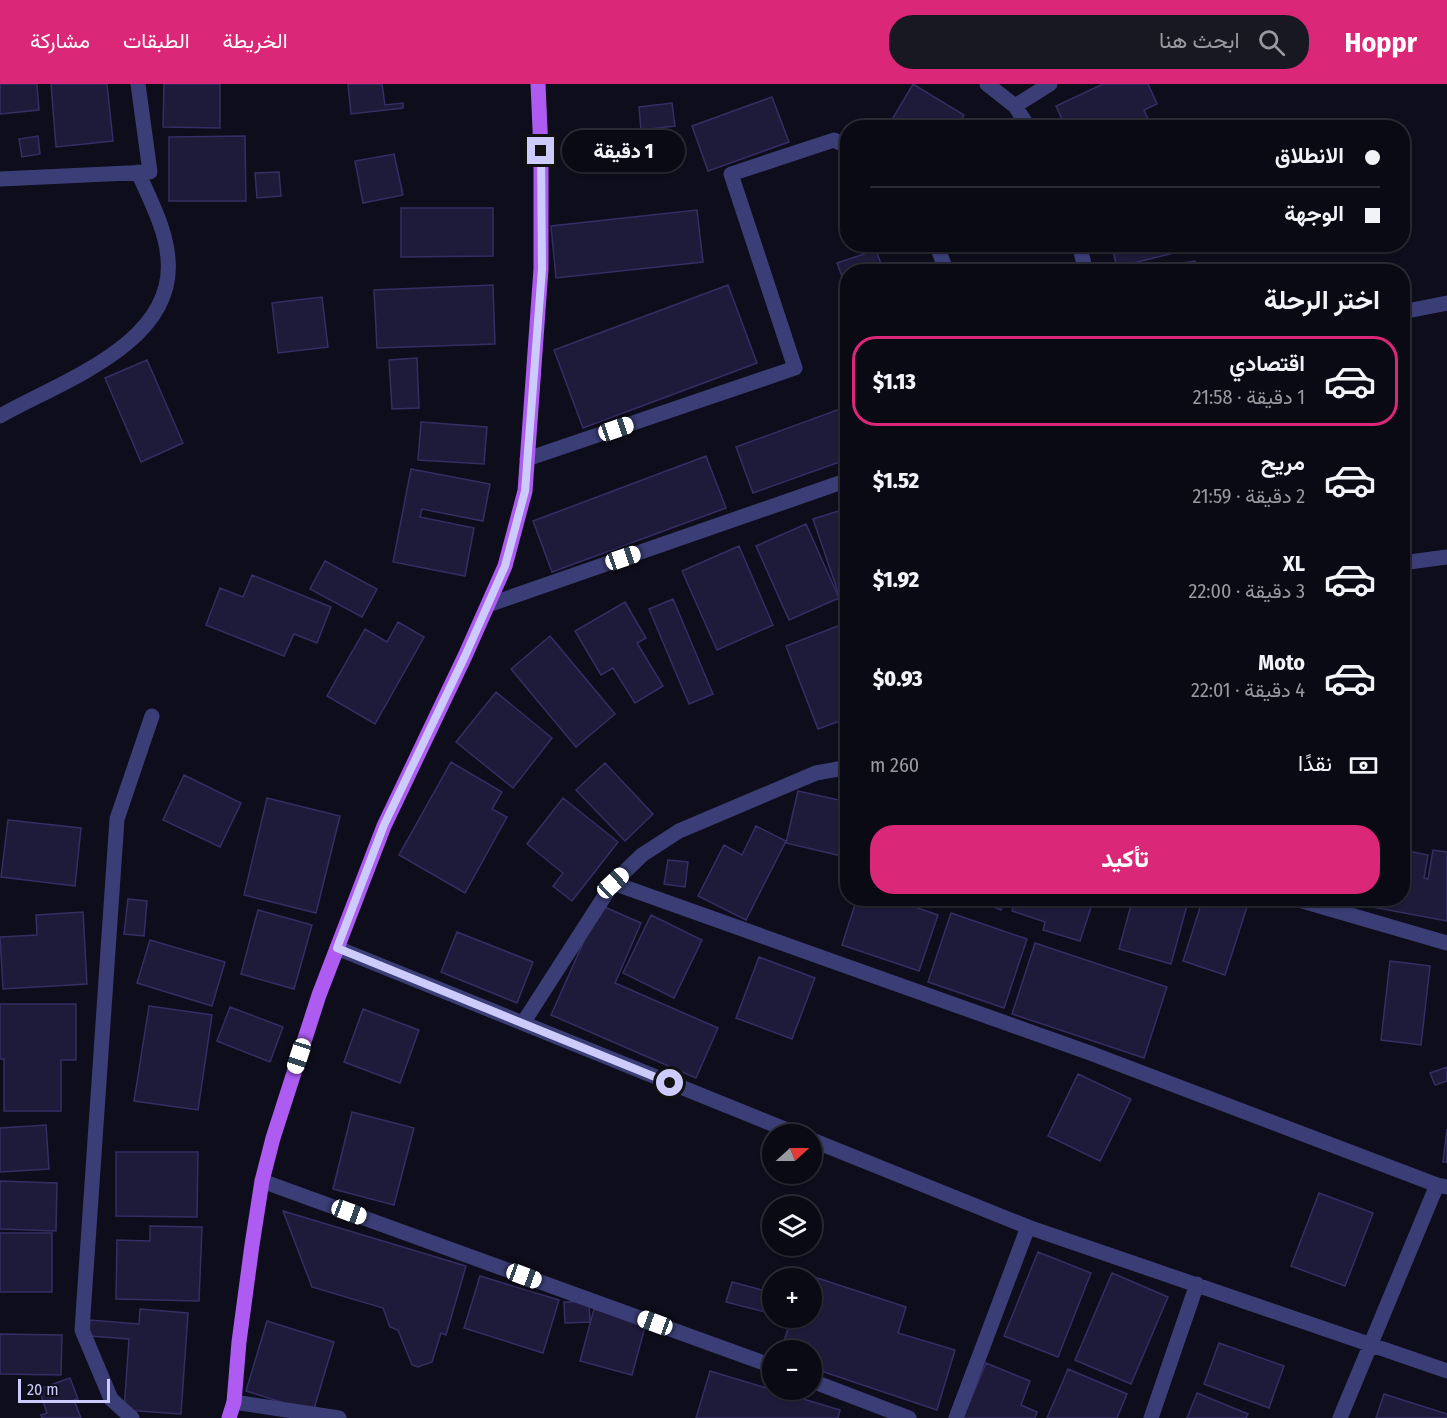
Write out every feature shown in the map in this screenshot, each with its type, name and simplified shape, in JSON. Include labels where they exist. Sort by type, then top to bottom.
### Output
[{"type":"main road","points":[[229,1418],[234,1402],[238,1342],[262,1181],[273,1138],[315,1006],[384,825],[505,566],[525,491],[542,269],[538,84]]},
{"type":"street","points":[[0,179],[150,172],[138,84]]},
{"type":"street","points":[[987,84],[1015,106],[1024,120]]},
{"type":"street","points":[[1015,106],[1050,84]]},
{"type":"street","points":[[527,459],[795,368],[731,174],[834,140],[840,143]]},
{"type":"street","points":[[0,416],[115,352],[144,327],[154,315],[162,298],[169,260],[158,218],[138,172]]},
{"type":"street","points":[[1410,310],[1447,303]]},
{"type":"street","points":[[488,605],[840,483]]},
{"type":"street","points":[[1410,562],[1447,557]]},
{"type":"street","points":[[132,1418],[111,1399],[82,1330],[117,819],[152,716]]},
{"type":"street","points":[[523,1023],[613,883],[642,855],[679,831],[816,773],[840,769]]},
{"type":"street","points":[[613,883],[1079,1049],[1442,1186],[1371,1343],[1340,1418]]},
{"type":"street","points":[[1320,906],[1447,943]]},
{"type":"street","points":[[337,948],[772,1124]]},
{"type":"street","points":[[822,1144],[1028,1227],[1447,1371]]},
{"type":"street","points":[[262,1181],[762,1362]]},
{"type":"street","points":[[956,1418],[1028,1227]]},
{"type":"street","points":[[1151,1418],[1197,1284]]},
{"type":"street","points":[[822,1385],[909,1418]]},
{"type":"street","points":[[234,1402],[339,1418]]},
{"type":"building","points":[[0,84],[37,84],[39,110],[0,114]]},
{"type":"building","points":[[51,84],[107,84],[113,141],[56,147]]},
{"type":"building","points":[[164,84],[220,84],[220,128],[163,127]]},
{"type":"building","points":[[348,84],[382,84],[385,105],[403,103],[403,108],[351,114]]},
{"type":"building","points":[[913,84],[964,115],[961,120],[892,120]]},
{"type":"building","points":[[1103,84],[1148,84],[1157,104],[1144,110],[1148,120],[1062,120],[1056,106]]},
{"type":"building","points":[[772,97],[789,142],[708,171],[692,126]]},
{"type":"building","points":[[672,103],[675,126],[641,130],[639,107]]},
{"type":"building","points":[[38,136],[40,154],[22,157],[19,139]]},
{"type":"building","points":[[245,136],[246,201],[169,201],[169,137]]},
{"type":"building","points":[[394,154],[403,195],[363,203],[355,161]]},
{"type":"building","points":[[279,172],[281,196],[257,198],[255,173]]},
{"type":"building","points":[[401,208],[493,208],[493,256],[401,257]]},
{"type":"building","points":[[697,210],[703,262],[556,278],[551,226]]},
{"type":"building","points":[[877,252],[881,264],[840,264],[840,271],[837,263]]},
{"type":"building","points":[[1113,252],[1178,252],[1129,264],[1116,264]]},
{"type":"building","points":[[1195,261],[1196,264],[1175,264]]},
{"type":"building","points":[[493,285],[495,344],[377,348],[374,290]]},
{"type":"building","points":[[728,285],[757,363],[583,428],[554,350]]},
{"type":"building","points":[[322,297],[328,347],[278,353],[272,303]]},
{"type":"building","points":[[417,358],[419,408],[392,409],[389,360]]},
{"type":"building","points":[[147,360],[183,443],[141,462],[105,378]]},
{"type":"building","points":[[840,409],[840,462],[753,493],[736,447]]},
{"type":"building","points":[[421,422],[487,427],[484,464],[418,460]]},
{"type":"building","points":[[706,456],[726,508],[552,572],[533,521]]},
{"type":"building","points":[[411,469],[490,484],[483,521],[422,509],[420,517],[474,528],[465,576],[393,562]]},
{"type":"building","points":[[840,511],[840,598],[813,519]]},
{"type":"building","points":[[806,524],[839,598],[789,620],[756,546]]},
{"type":"building","points":[[739,546],[773,625],[717,650],[682,571]]},
{"type":"building","points":[[325,561],[377,589],[362,617],[310,589]]},
{"type":"building","points":[[252,575],[331,607],[317,643],[294,634],[284,656],[206,625],[220,588],[243,597]]},
{"type":"building","points":[[673,599],[713,694],[689,704],[649,609]]},
{"type":"building","points":[[625,602],[646,638],[637,643],[663,686],[635,703],[613,668],[601,675],[575,631]]},
{"type":"building","points":[[398,622],[424,637],[375,724],[327,696],[365,629],[387,642]]},
{"type":"building","points":[[840,625],[840,721],[818,729],[786,646]]},
{"type":"building","points":[[550,636],[615,714],[576,747],[511,669]]},
{"type":"building","points":[[496,692],[552,738],[513,788],[456,742]]},
{"type":"building","points":[[451,762],[502,792],[492,809],[507,817],[465,893],[399,855]]},
{"type":"building","points":[[605,763],[653,814],[625,841],[576,790]]},
{"type":"building","points":[[184,775],[241,803],[220,847],[163,820]]},
{"type":"building","points":[[798,791],[840,800],[840,856],[786,843]]},
{"type":"building","points":[[267,798],[340,816],[316,913],[244,895]]},
{"type":"building","points":[[563,798],[618,842],[572,901],[553,886],[563,873],[527,844]]},
{"type":"building","points":[[8,820],[81,828],[75,886],[1,877]]},
{"type":"building","points":[[756,826],[786,841],[746,920],[698,896],[724,845],[742,855]]},
{"type":"building","points":[[1433,850],[1447,852],[1447,921],[1372,907],[1410,906],[1410,852],[1428,855],[1424,878],[1428,879]]},
{"type":"building","points":[[668,860],[688,862],[685,887],[664,884]]},
{"type":"building","points":[[128,899],[147,901],[144,936],[124,934]]},
{"type":"building","points":[[600,905],[641,923],[615,983],[718,1028],[696,1078],[551,1015]]},
{"type":"building","points":[[854,906],[912,906],[938,915],[919,971],[842,945]]},
{"type":"building","points":[[991,906],[1003,906],[1001,910]]},
{"type":"building","points":[[1014,906],[1091,906],[1080,941],[1043,930],[1045,922],[1012,911]]},
{"type":"building","points":[[1131,906],[1187,906],[1171,964],[1119,949]]},
{"type":"building","points":[[1200,906],[1247,907],[1225,975],[1183,961]]},
{"type":"building","points":[[258,910],[312,925],[294,989],[241,974]]},
{"type":"building","points":[[83,912],[87,984],[3,989],[0,937],[37,935],[36,915]]},
{"type":"building","points":[[951,913],[1027,939],[1004,1008],[928,982]]},
{"type":"building","points":[[651,915],[702,940],[674,998],[623,973]]},
{"type":"building","points":[[457,932],[533,962],[517,1003],[441,972]]},
{"type":"building","points":[[150,940],[225,962],[212,1006],[137,983]]},
{"type":"building","points":[[1035,943],[1167,987],[1144,1058],[1012,1014]]},
{"type":"building","points":[[759,957],[815,978],[792,1039],[736,1018]]},
{"type":"building","points":[[1390,961],[1430,966],[1421,1045],[1381,1040]]},
{"type":"building","points":[[0,1004],[76,1004],[76,1060],[61,1060],[61,1111],[4,1111],[4,1059],[0,1059]]},
{"type":"building","points":[[149,1006],[212,1015],[198,1110],[134,1101]]},
{"type":"building","points":[[230,1007],[283,1027],[270,1062],[217,1041]]},
{"type":"building","points":[[363,1009],[419,1030],[400,1083],[344,1062]]},
{"type":"building","points":[[1447,1067],[1447,1081],[1435,1085],[1430,1073]]},
{"type":"building","points":[[1078,1074],[1131,1099],[1100,1161],[1048,1136]]},
{"type":"building","points":[[352,1112],[414,1128],[394,1205],[333,1189]]},
{"type":"building","points":[[46,1125],[49,1169],[0,1172],[0,1128]]},
{"type":"building","points":[[1447,1129],[1447,1162],[1443,1162]]},
{"type":"building","points":[[116,1152],[198,1152],[197,1217],[116,1216]]},
{"type":"building","points":[[0,1181],[57,1183],[56,1231],[0,1229]]},
{"type":"building","points":[[1319,1193],[1373,1213],[1345,1286],[1291,1266]]},
{"type":"building","points":[[283,1211],[466,1266],[446,1335],[441,1333],[432,1362],[418,1367],[412,1365],[398,1330],[390,1327],[383,1308],[312,1287]]},
{"type":"building","points":[[150,1226],[202,1227],[199,1301],[116,1299],[117,1240],[150,1241]]},
{"type":"building","points":[[0,1233],[52,1233],[52,1292],[0,1292]]},
{"type":"building","points":[[1038,1252],[1091,1273],[1058,1357],[1004,1336]]},
{"type":"building","points":[[1112,1273],[1168,1297],[1131,1384],[1075,1360]]},
{"type":"building","points":[[480,1276],[559,1300],[543,1353],[464,1328]]},
{"type":"building","points":[[822,1280],[906,1307],[898,1333],[955,1350],[937,1410],[822,1371],[822,1340],[784,1340],[788,1328],[822,1328]]},
{"type":"building","points":[[732,1282],[762,1290],[762,1311],[726,1302]]},
{"type":"building","points":[[589,1301],[590,1322],[565,1323],[564,1302]]},
{"type":"building","points":[[140,1309],[188,1313],[181,1414],[124,1410],[129,1339],[89,1336],[90,1320],[139,1324]]},
{"type":"building","points":[[594,1309],[646,1323],[632,1375],[580,1361]]},
{"type":"building","points":[[267,1321],[334,1342],[313,1412],[246,1391]]},
{"type":"building","points":[[0,1334],[62,1335],[61,1375],[0,1374]]},
{"type":"building","points":[[1219,1343],[1284,1366],[1269,1408],[1204,1384]]},
{"type":"building","points":[[986,1363],[1030,1381],[1021,1405],[1037,1412],[1035,1418],[963,1418]]},
{"type":"building","points":[[1068,1369],[1127,1394],[1117,1418],[1047,1418]]},
{"type":"building","points":[[710,1371],[762,1387],[762,1400],[807,1400],[840,1410],[838,1418],[696,1418]]},
{"type":"building","points":[[70,1378],[78,1399],[74,1400],[81,1418],[42,1418],[41,1415],[47,1413],[39,1389]]},
{"type":"building","points":[[1197,1393],[1248,1414],[1246,1418],[1187,1418]]},
{"type":"building","points":[[1384,1394],[1447,1414],[1447,1418],[1376,1418]]},
{"type":"route","points":[[541,151],[542,269],[525,491],[505,566],[465,656],[384,825],[337,948],[670,1083]]}]
